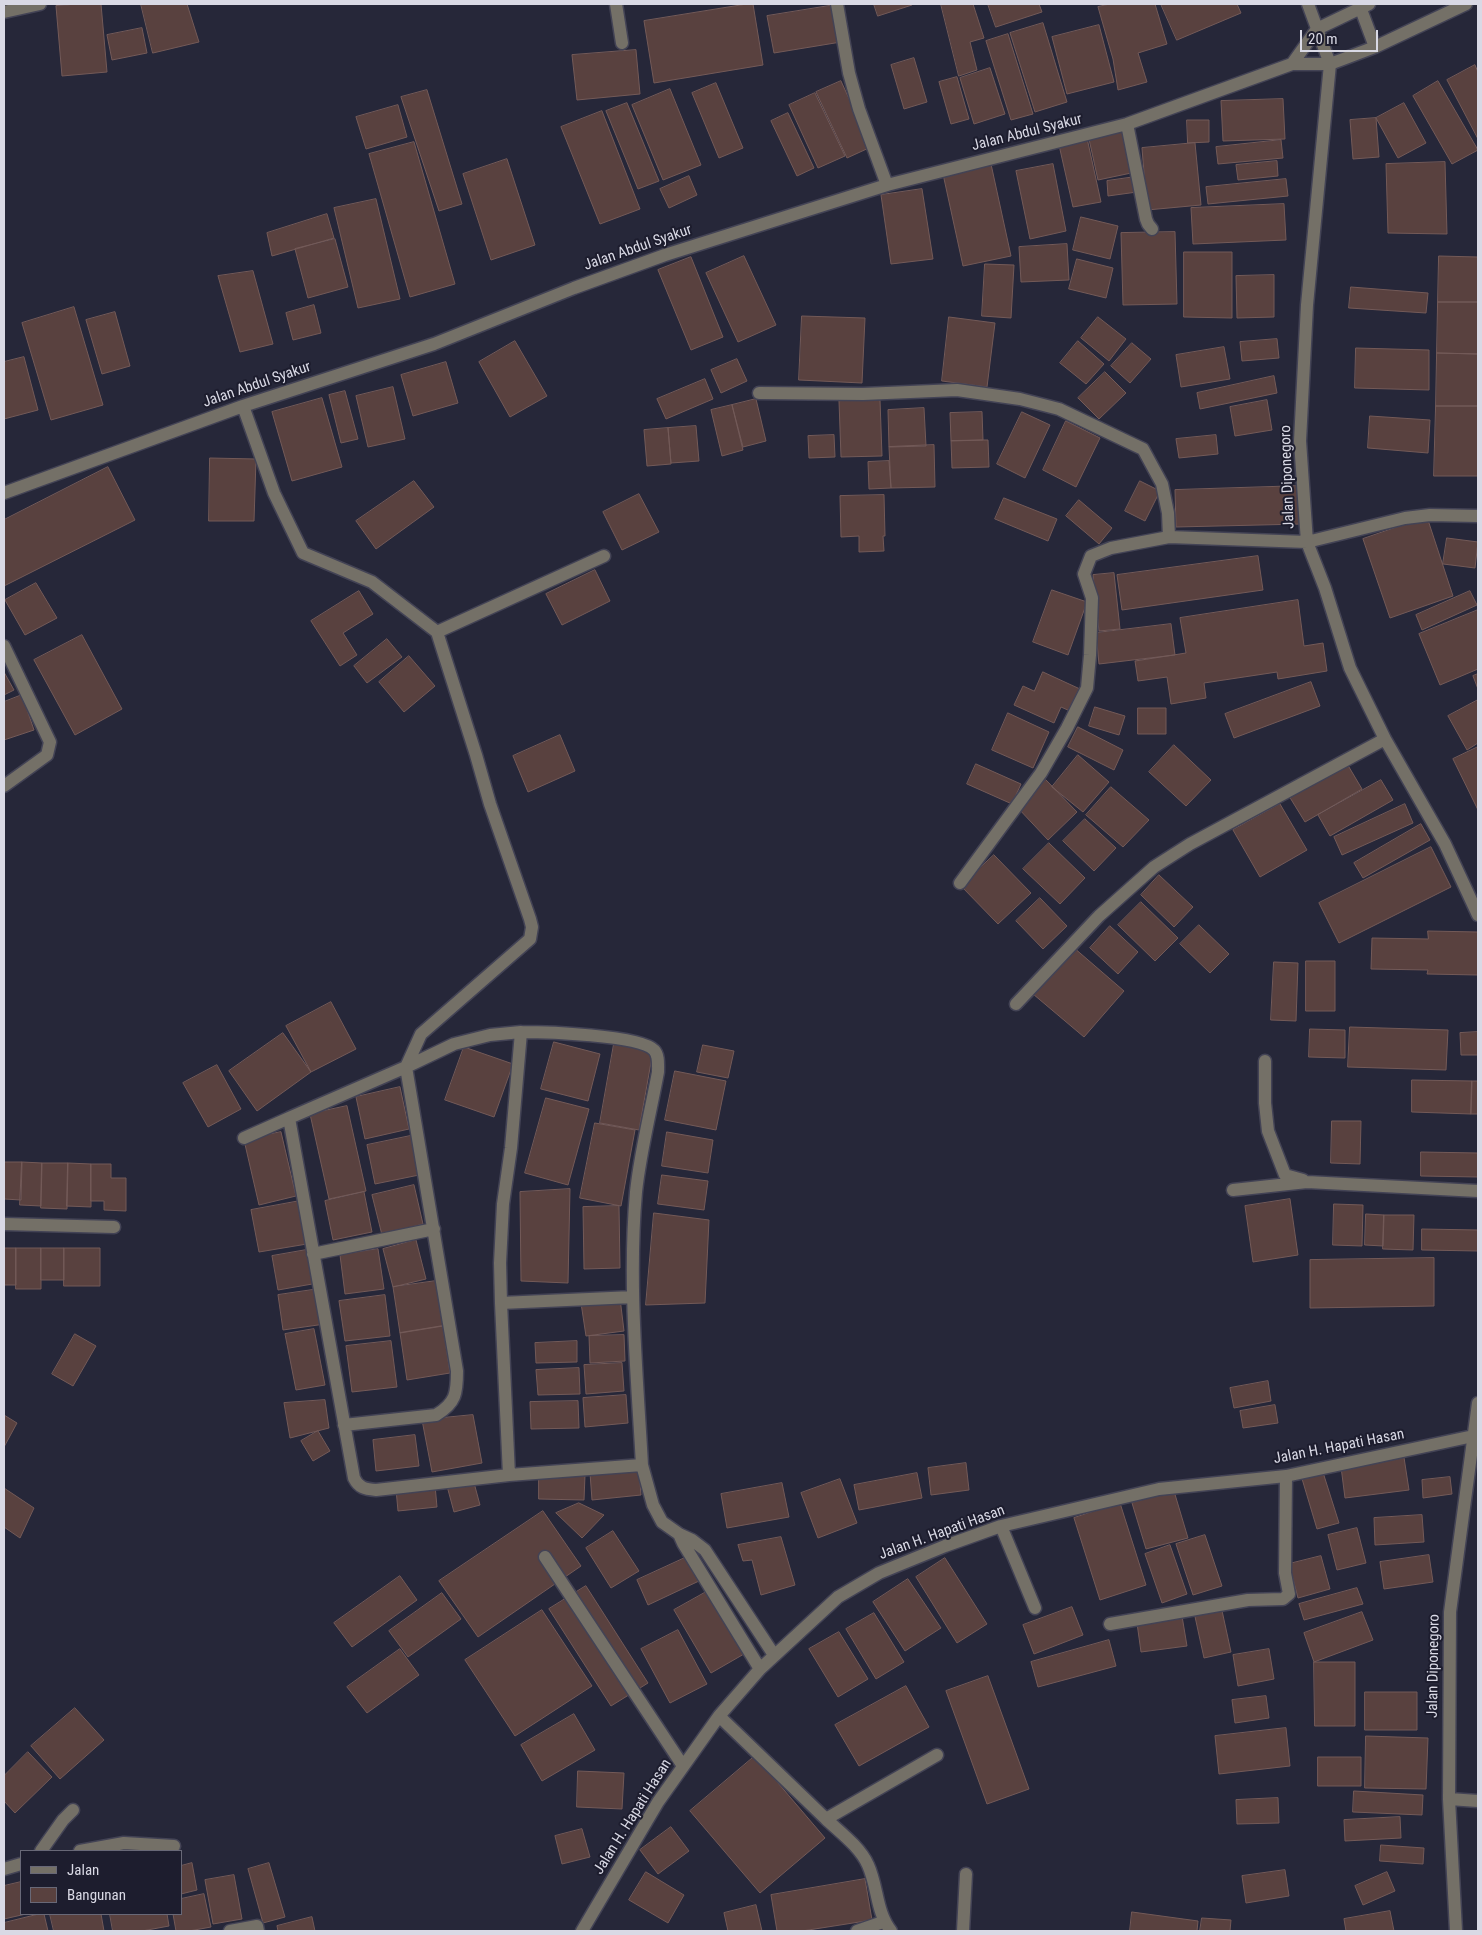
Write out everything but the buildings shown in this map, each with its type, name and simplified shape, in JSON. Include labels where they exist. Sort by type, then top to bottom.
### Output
[{"type":"street","points":[[4,12],[40,4]]},
{"type":"street","points":[[616,4],[622,43]]},
{"type":"street","points":[[837,4],[849,73],[859,109],[887,185]]},
{"type":"street","name":"Jalan Diponegoro","points":[[1308,4],[1330,64],[1307,305],[1300,442],[1306,542],[1325,588],[1350,668],[1385,739],[1445,844],[1478,915]]},
{"type":"street","name":"Jalan Abdul Syakur","points":[[4,494],[243,406],[434,344],[574,288],[665,255],[887,185],[1127,124],[1292,64],[1330,64],[1375,47],[1466,4]]},
{"type":"street","points":[[1292,64],[1317,29],[1363,5],[1375,47]]},
{"type":"street","points":[[1127,124],[1146,219],[1152,229]]},
{"type":"street","points":[[759,393],[863,394],[957,390],[1020,399],[1059,409],[1143,449],[1162,484],[1168,513],[1169,537]]},
{"type":"street","points":[[243,406],[274,493],[303,553],[372,582],[437,632],[490,804],[530,919],[530,939],[421,1034],[406,1066],[457,1371],[457,1388],[452,1401],[446,1409],[436,1414],[344,1425]]},
{"type":"street","points":[[960,883],[1041,773],[1087,688],[1092,598],[1084,574],[1091,556],[1110,548],[1169,537],[1306,542],[1405,518],[1430,515],[1478,516]]},
{"type":"street","points":[[437,632],[604,556]]},
{"type":"street","points":[[4,646],[50,742],[47,755],[4,786]]},
{"type":"street","points":[[1016,1004],[1099,916],[1154,866],[1190,844],[1385,739]]},
{"type":"street","points":[[508,1475],[500,1263],[502,1204],[511,1148],[521,1032]]},
{"type":"street","points":[[244,1138],[454,1044],[490,1035],[521,1032],[557,1032],[636,1042],[652,1048],[656,1052],[658,1072],[636,1190],[633,1245],[642,1465],[653,1505],[662,1522],[679,1534],[692,1540],[704,1550],[774,1655]]},
{"type":"street","points":[[1266,1061],[1268,1131],[1285,1175],[1307,1182]]},
{"type":"street","points":[[289,1118],[354,1478],[362,1488],[376,1490],[508,1475],[642,1465]]},
{"type":"street","points":[[1233,1190],[1307,1182],[1478,1192]]},
{"type":"street","points":[[4,1224],[114,1227]]},
{"type":"street","points":[[314,1254],[434,1229]]},
{"type":"street","points":[[501,1304],[634,1297]]},
{"type":"street","name":"Jalan Diponegoro","points":[[1456,1931],[1449,1799],[1450,1612],[1476,1436],[1478,1403]]},
{"type":"street","name":"Jalan H. Hapati Hasan","points":[[582,1931],[658,1802],[719,1716],[774,1655],[838,1597],[879,1573],[945,1546],[1002,1526],[1159,1489],[1286,1476],[1476,1436]]},
{"type":"street","points":[[1110,1624],[1248,1600],[1282,1599],[1289,1594],[1285,1573],[1286,1476]]},
{"type":"street","points":[[1002,1526],[1035,1608]]},
{"type":"street","points":[[679,1534],[683,1544],[760,1669]]},
{"type":"street","points":[[545,1558],[683,1766]]},
{"type":"street","points":[[719,1716],[859,1851],[868,1866],[887,1926],[857,1931]]},
{"type":"street","points":[[826,1819],[937,1755]]},
{"type":"street","points":[[1449,1799],[1478,1801]]},
{"type":"street","points":[[42,1850],[72,1810]]},
{"type":"street","points":[[86,1850],[124,1843],[174,1846]]},
{"type":"street","points":[[4,1869],[20,1864]]},
{"type":"street","points":[[963,1931],[966,1874]]},
{"type":"street","points":[[230,1931],[256,1926],[258,1931]]}]
